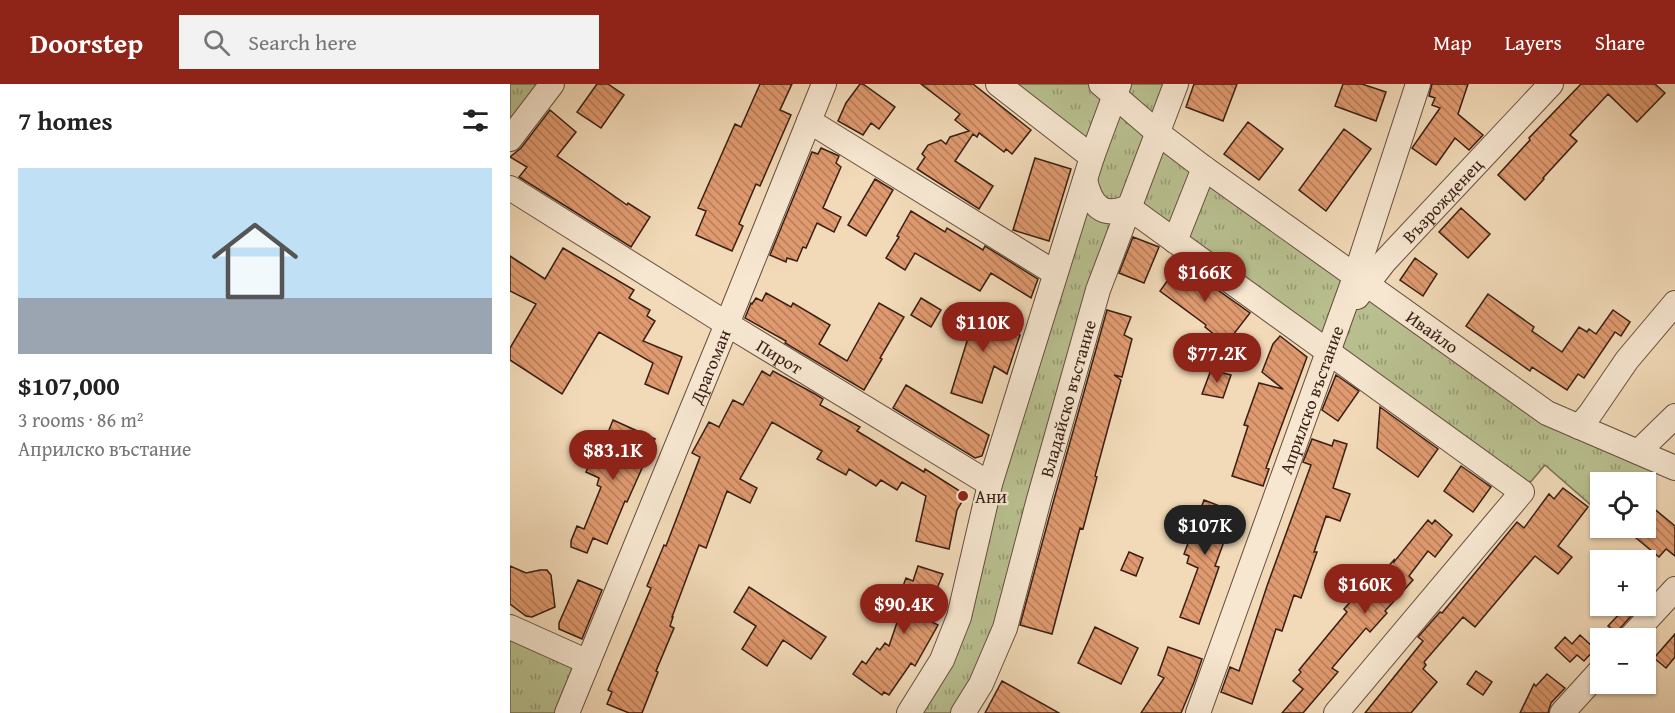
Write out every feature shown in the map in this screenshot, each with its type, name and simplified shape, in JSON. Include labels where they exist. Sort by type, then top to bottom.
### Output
[{"type":"street","points":[[510,139],[552,84]]},
{"type":"street","name":"Драгоман","points":[[567,713],[824,84]]},
{"type":"street","points":[[998,84],[1092,157]]},
{"type":"street","name":"Владайско въстание","points":[[963,713],[981,684],[1005,628],[1098,290],[1176,84]]},
{"type":"street","name":"Априлско въстание","points":[[1198,713],[1339,320],[1361,281],[1418,84]]},
{"type":"street","name":"Възрожденец","points":[[1361,281],[1385,261],[1551,84]]},
{"type":"street","points":[[909,713],[942,660],[959,617],[990,484],[1112,88]]},
{"type":"street","name":"Ивайло","points":[[1112,88],[1158,133],[1204,168],[1547,413],[1675,468]]},
{"type":"street","points":[[809,121],[1055,273]]},
{"type":"street","points":[[1175,241],[1204,168]]},
{"type":"street","points":[[1085,180],[1088,195],[1096,206],[1106,212],[1118,212],[1128,207],[1522,492],[1336,713]]},
{"type":"street","name":"Пирот","points":[[510,188],[727,324],[990,484]]},
{"type":"street","points":[[1579,427],[1626,360],[1675,303]]},
{"type":"street","points":[[1638,452],[1675,416]]},
{"type":"street","points":[[1639,628],[1675,589]]},
{"type":"street","points":[[510,627],[588,662]]},
{"type":"street","points":[[1562,713],[1590,682]]},
{"type":"green space","points":[[510,84],[552,84],[510,139]]},
{"type":"green space","points":[[998,84],[1176,84],[1158,133],[1547,413],[1661,462],[1653,472],[1590,472],[1590,504],[1545,465],[1522,492],[1129,208],[1039,499],[963,713],[909,713],[942,660],[1092,158]]},
{"type":"green space","points":[[510,627],[588,662],[567,713],[510,713]]},
{"type":"building","points":[[597,84],[608,84],[624,95],[601,128],[577,112]]},
{"type":"building","points":[[760,84],[792,84],[780,110],[791,115],[760,186],[756,184],[739,224],[743,226],[732,251],[696,235],[706,211],[698,208],[735,124],[741,127]]},
{"type":"building","points":[[860,84],[895,107],[879,129],[871,123],[863,135],[838,121],[846,103]]},
{"type":"building","points":[[921,84],[973,84],[1031,130],[1012,154],[1006,149],[1004,152],[979,133],[977,137],[973,134],[955,161],[993,186],[979,209],[917,169],[925,157],[922,154],[928,145],[941,140],[946,144],[950,137],[969,131],[955,120],[960,114]]},
{"type":"building","points":[[1194,84],[1237,84],[1223,121],[1186,107]]},
{"type":"building","points":[[1343,84],[1362,84],[1386,92],[1376,121],[1335,106]]},
{"type":"building","points":[[1432,84],[1468,84],[1458,114],[1483,135],[1469,150],[1455,138],[1436,165],[1412,148],[1440,108],[1432,105],[1435,98],[1429,96]]},
{"type":"building","points":[[1581,84],[1655,84],[1665,93],[1637,122],[1608,94],[1570,135],[1577,141],[1525,200],[1498,175],[1530,140],[1529,138]]},
{"type":"building","points":[[550,110],[576,132],[557,156],[627,205],[628,203],[650,217],[631,247],[519,177],[527,167],[510,157],[521,148]]},
{"type":"building","points":[[1248,122],[1283,149],[1259,180],[1224,154]]},
{"type":"building","points":[[1344,129],[1371,149],[1326,211],[1299,190]]},
{"type":"building","points":[[821,148],[839,156],[836,163],[841,167],[823,208],[841,217],[834,232],[817,223],[806,248],[803,247],[797,261],[787,258],[786,262],[770,255],[812,152],[818,154]]},
{"type":"building","points":[[1035,158],[1071,169],[1049,241],[1013,230]]},
{"type":"building","points":[[875,179],[893,190],[866,236],[848,225]]},
{"type":"building","points":[[1461,208],[1490,234],[1468,258],[1439,232]]},
{"type":"building","points":[[911,211],[945,232],[947,228],[983,250],[985,246],[1038,279],[1031,298],[991,273],[980,291],[915,253],[905,270],[886,258]]},
{"type":"building","points":[[1133,237],[1159,247],[1144,283],[1119,273]]},
{"type":"building","points":[[563,248],[634,290],[629,298],[650,310],[647,316],[655,321],[643,341],[682,357],[668,394],[645,384],[653,363],[599,332],[562,394],[510,360],[510,348],[536,304],[510,291],[510,256],[545,279]]},
{"type":"building","points":[[1415,258],[1437,274],[1423,296],[1400,280]]},
{"type":"building","points":[[1180,263],[1250,313],[1226,344],[1205,327],[1206,325],[1160,291]]},
{"type":"building","points":[[766,293],[791,307],[793,303],[830,325],[819,344],[847,361],[879,303],[904,317],[864,390],[745,318],[751,303],[756,298],[762,301]]},
{"type":"building","points":[[1488,294],[1534,327],[1532,331],[1562,352],[1579,327],[1587,332],[1589,329],[1596,334],[1613,310],[1630,322],[1621,336],[1615,332],[1584,378],[1578,374],[1567,390],[1532,367],[1530,371],[1466,326]]},
{"type":"building","points":[[921,298],[941,310],[931,327],[911,315]]},
{"type":"building","points":[[971,304],[1020,335],[1007,374],[994,366],[982,403],[951,393],[968,338],[955,329]]},
{"type":"building","points":[[1107,310],[1131,317],[1124,335],[1132,339],[1122,377],[1114,375],[1121,380],[1083,529],[1080,528],[1052,634],[1020,625]]},
{"type":"building","points":[[1280,336],[1307,357],[1266,468],[1269,469],[1263,486],[1232,476],[1248,426],[1244,425],[1259,383],[1283,389],[1262,372],[1273,344]]},
{"type":"building","points":[[1211,370],[1231,375],[1223,398],[1202,394]]},
{"type":"building","points":[[762,371],[770,376],[773,371],[815,394],[823,399],[820,405],[860,427],[857,431],[966,495],[957,510],[949,549],[916,541],[926,496],[902,482],[897,490],[881,480],[876,486],[849,469],[846,475],[817,459],[822,451],[772,422],[740,479],[757,488],[750,503],[727,491],[706,548],[699,545],[672,617],[670,626],[674,628],[642,713],[629,713],[607,704],[612,692],[608,690],[651,588],[647,586],[664,545],[666,546],[700,457],[692,453],[709,422],[719,427],[733,400],[743,405]]},
{"type":"building","points":[[1336,375],[1359,391],[1338,421],[1322,410]]},
{"type":"building","points":[[906,385],[989,435],[982,456],[975,458],[893,408]]},
{"type":"building","points":[[1380,407],[1438,449],[1418,477],[1377,448]]},
{"type":"building","points":[[613,420],[655,439],[607,544],[593,538],[587,553],[571,547],[571,541],[577,526],[584,529],[601,487],[597,485],[599,478],[586,472],[600,438],[605,440]]},
{"type":"building","points":[[1312,439],[1332,446],[1334,440],[1347,444],[1333,488],[1350,494],[1340,521],[1326,516],[1314,552],[1317,552],[1301,598],[1294,595],[1282,631],[1276,629],[1252,704],[1221,692],[1230,667],[1239,671],[1311,465],[1303,462]]},
{"type":"building","points":[[1461,466],[1491,487],[1473,512],[1444,491]]},
{"type":"building","points":[[1563,488],[1588,507],[1558,546],[1572,557],[1558,574],[1535,556],[1475,627],[1463,617],[1424,662],[1426,665],[1423,669],[1437,682],[1411,713],[1365,713],[1423,641],[1418,637],[1440,612],[1442,613],[1517,522],[1524,528],[1549,494],[1554,499]]},
{"type":"building","points":[[1204,500],[1235,512],[1215,566],[1219,567],[1199,624],[1180,617],[1198,568],[1187,563],[1189,556],[1184,554]]},
{"type":"building","points":[[1656,510],[1675,526],[1675,556],[1666,549],[1659,557],[1656,550],[1651,550],[1636,538],[1656,538]]},
{"type":"building","points":[[1428,520],[1432,524],[1435,520],[1452,535],[1435,557],[1428,551],[1409,576],[1413,580],[1385,611],[1387,613],[1370,632],[1366,628],[1332,668],[1338,672],[1303,713],[1282,713],[1303,689],[1293,681],[1301,672],[1299,670],[1347,612],[1344,609],[1361,590],[1364,593],[1394,560],[1394,562]]},
{"type":"building","points":[[1129,552],[1143,558],[1136,576],[1121,570]]},
{"type":"building","points":[[510,566],[526,573],[547,570],[551,575],[555,607],[532,617],[526,616],[510,604]]},
{"type":"building","points":[[918,566],[943,574],[925,618],[938,625],[915,666],[911,663],[889,695],[884,692],[882,695],[853,674],[862,661],[866,664],[877,648],[880,650],[885,643],[889,646],[903,605],[897,603],[906,578],[913,581]]},
{"type":"building","points":[[578,580],[602,590],[582,639],[559,629],[559,623]]},
{"type":"building","points":[[749,587],[826,637],[811,659],[783,640],[767,666],[742,649],[756,626],[734,612]]},
{"type":"building","points":[[1617,616],[1631,616],[1620,628],[1608,626]]},
{"type":"building","points":[[1095,627],[1138,648],[1121,684],[1078,663]]},
{"type":"building","points":[[1675,634],[1675,657],[1666,668],[1656,660],[1656,656]]},
{"type":"building","points":[[1580,635],[1590,644],[1590,654],[1584,661],[1577,655],[1570,662],[1555,648],[1565,637],[1572,644]]},
{"type":"building","points":[[1168,647],[1202,659],[1194,682],[1181,713],[1141,713],[1164,678],[1158,675]]},
{"type":"building","points":[[1476,671],[1492,682],[1483,695],[1467,684]]},
{"type":"building","points":[[1547,674],[1565,688],[1551,703],[1548,713],[1520,713],[1534,684],[1536,686]]},
{"type":"building","points":[[1002,681],[1059,713],[985,713]]},
{"type":"place","name":"Ани","points":[[963,496]]}]
